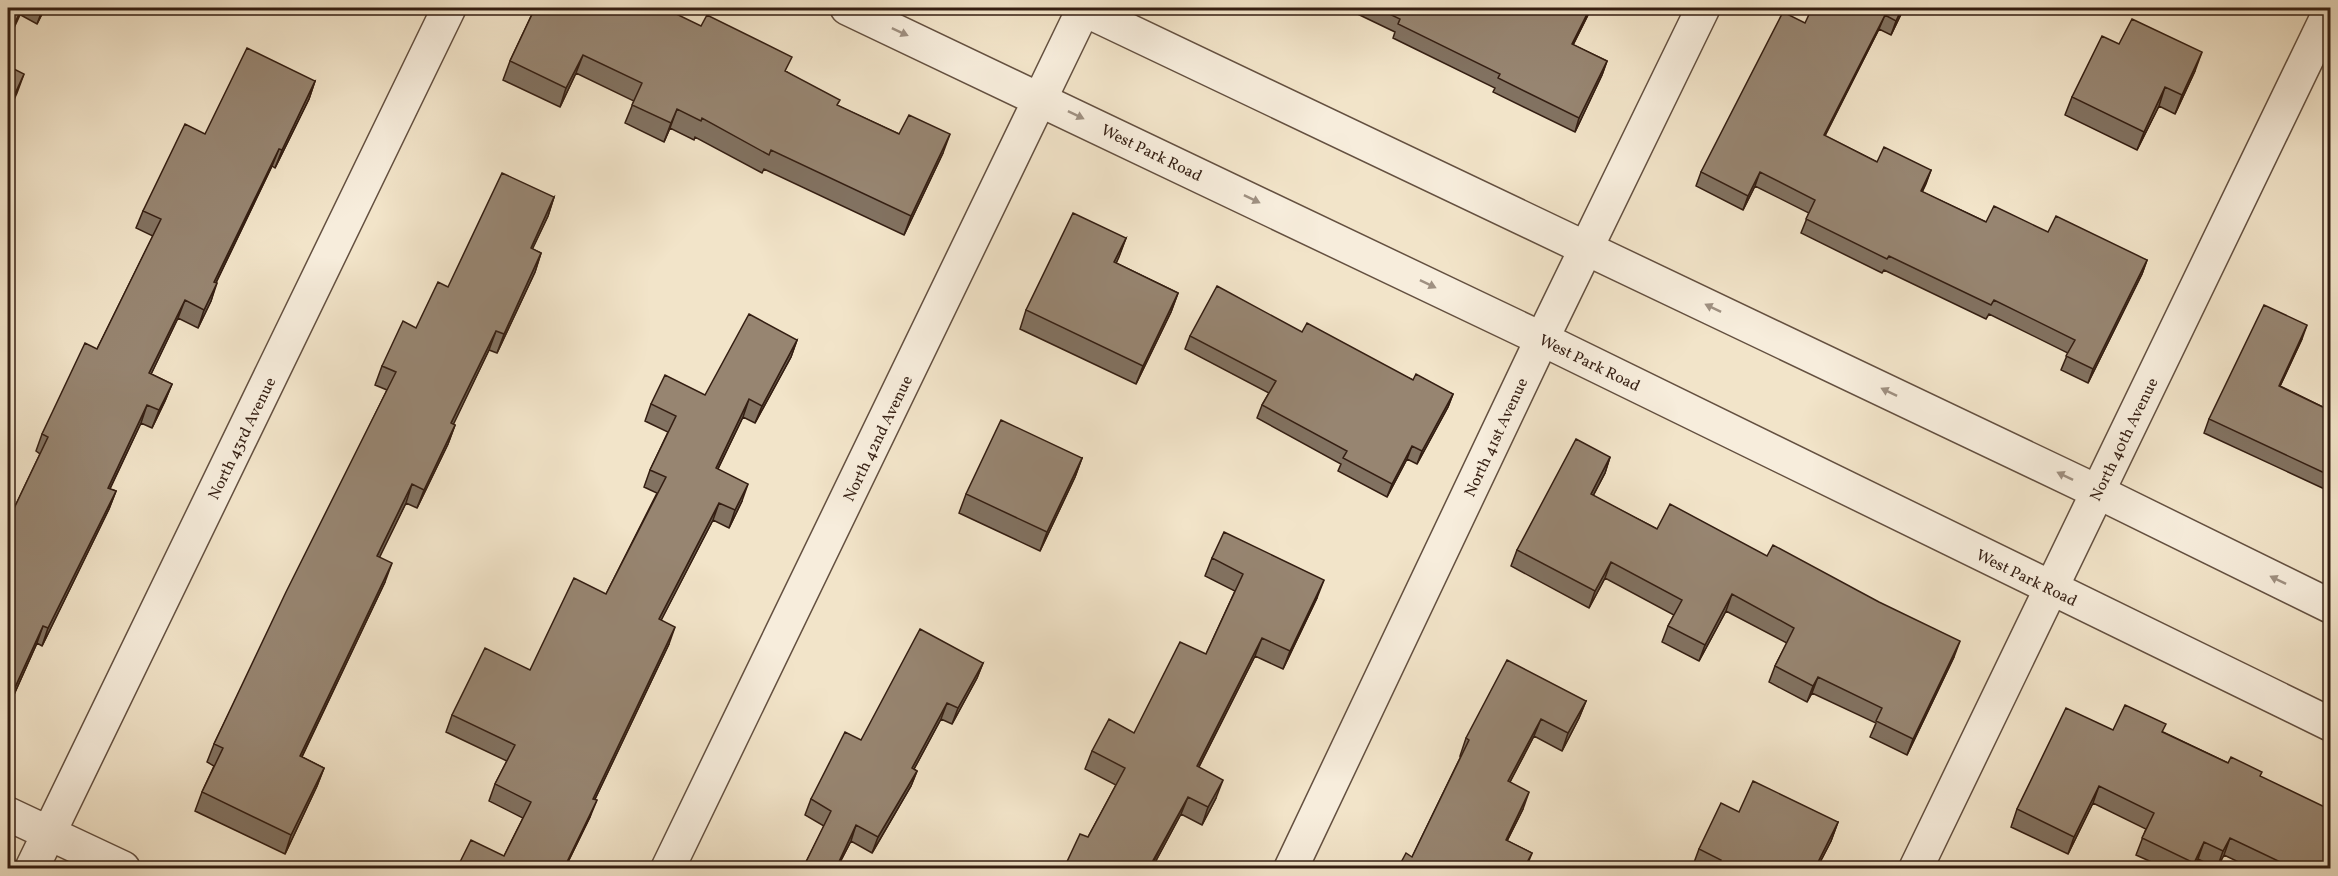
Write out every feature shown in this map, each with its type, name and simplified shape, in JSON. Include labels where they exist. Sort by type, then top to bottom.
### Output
[{"type":"street","name":"North 43rd Avenue","points":[[33,868],[449,8]]},
{"type":"street","name":"West Park Road","points":[[847,8],[1542,339],[2331,724]]},
{"type":"street","points":[[1083,8],[2098,492],[2331,606]]},
{"type":"street","name":"North 42nd Avenue","points":[[668,868],[1042,99],[1083,8]]},
{"type":"street","name":"North 41st Avenue","points":[[1291,868],[1586,247],[1703,8]]},
{"type":"street","name":"North 40th Avenue","points":[[1916,868],[2331,11]]},
{"type":"street","points":[[8,814],[123,868]]},
{"type":"building","points":[[8,8],[22,8],[8,37]]},
{"type":"building","points":[[535,8],[664,8],[701,26],[707,15],[792,57],[785,71],[840,100],[837,105],[899,134],[909,115],[950,134],[911,216],[771,150],[769,155],[702,118],[701,121],[677,109],[671,123],[632,105],[642,83],[583,55],[566,88],[510,61]]},
{"type":"building","points":[[1377,8],[1590,8],[1572,44],[1607,61],[1579,118],[1498,78],[1500,74],[1398,24],[1400,19]]},
{"type":"building","points":[[1812,8],[1902,8],[1896,21],[1885,15],[1824,135],[1877,162],[1884,147],[1931,170],[1921,191],[1986,222],[1994,206],[2048,232],[2056,216],[2147,260],[2093,369],[2066,356],[2075,340],[1994,300],[1991,305],[1889,256],[1887,259],[1806,219],[1815,200],[1760,172],[1748,196],[1701,172],[1783,12],[1805,23]]},
{"type":"building","points":[[2132,19],[2202,52],[2182,95],[2165,87],[2144,132],[2072,97],[2102,36],[2119,44]]},
{"type":"building","points":[[247,48],[315,81],[214,282],[217,283],[204,310],[185,300],[149,373],[172,384],[159,410],[147,405],[108,488],[116,491],[48,628],[43,626],[11,696],[8,695],[8,521],[48,437],[42,434],[85,343],[97,349],[161,219],[143,211],[185,124],[205,134]]},
{"type":"building","points":[[8,66],[24,74],[8,109]]},
{"type":"building","points":[[502,173],[554,197],[531,248],[541,253],[504,334],[496,331],[451,423],[455,425],[424,490],[412,484],[377,556],[392,563],[300,756],[324,768],[291,835],[202,792],[223,748],[214,744],[286,592],[396,372],[382,366],[403,321],[416,328],[438,282],[448,287]]},
{"type":"building","points":[[1073,213],[1126,238],[1114,262],[1178,293],[1143,366],[1026,310]]},
{"type":"building","points":[[1217,286],[1302,332],[1307,323],[1413,380],[1416,374],[1453,394],[1422,451],[1412,446],[1392,484],[1343,458],[1347,451],[1262,405],[1276,381],[1190,336]]},
{"type":"building","points":[[2264,305],[2307,325],[2279,386],[2331,411],[2331,476],[2209,419]]},
{"type":"building","points":[[749,314],[797,340],[762,406],[749,399],[716,468],[748,484],[735,510],[719,503],[659,619],[675,627],[593,799],[597,800],[564,868],[558,865],[556,868],[457,868],[471,840],[504,856],[531,802],[495,784],[515,745],[452,715],[485,648],[530,670],[574,578],[606,594],[666,477],[650,470],[676,416],[651,404],[665,375],[705,395]]},
{"type":"building","points":[[1001,420],[1082,458],[1047,532],[966,494]]},
{"type":"building","points":[[1576,439],[1610,457],[1591,494],[1657,529],[1670,504],[1767,556],[1773,545],[1879,602],[1960,641],[1913,739],[1876,721],[1882,708],[1818,677],[1813,686],[1775,666],[1794,628],[1732,594],[1705,645],[1668,626],[1682,600],[1611,562],[1595,591],[1517,550]]},
{"type":"building","points":[[1224,532],[1324,580],[1290,651],[1262,638],[1197,766],[1223,780],[1208,807],[1188,797],[1150,866],[1152,868],[1064,868],[1080,834],[1088,837],[1125,768],[1092,751],[1109,719],[1134,733],[1180,642],[1206,654],[1243,574],[1212,558]]},
{"type":"building","points":[[920,629],[983,663],[958,708],[947,703],[912,768],[917,771],[878,837],[856,825],[836,868],[803,868],[831,811],[811,799],[845,732],[861,740]]},
{"type":"building","points":[[1507,660],[1586,701],[1568,733],[1541,719],[1508,781],[1529,792],[1506,840],[1532,853],[1524,868],[1398,868],[1406,853],[1412,857],[1469,740],[1466,738]]},
{"type":"building","points":[[2125,705],[2166,724],[2162,732],[2228,763],[2231,757],[2262,772],[2260,776],[2331,810],[2331,868],[2293,868],[2230,838],[2223,851],[2204,842],[2194,863],[2142,838],[2154,813],[2099,786],[2074,837],[2017,809],[2066,708],[2113,730]]},
{"type":"building","points":[[1753,781],[1838,822],[1815,868],[1717,868],[1721,860],[1699,849],[1721,803],[1739,812]]}]
